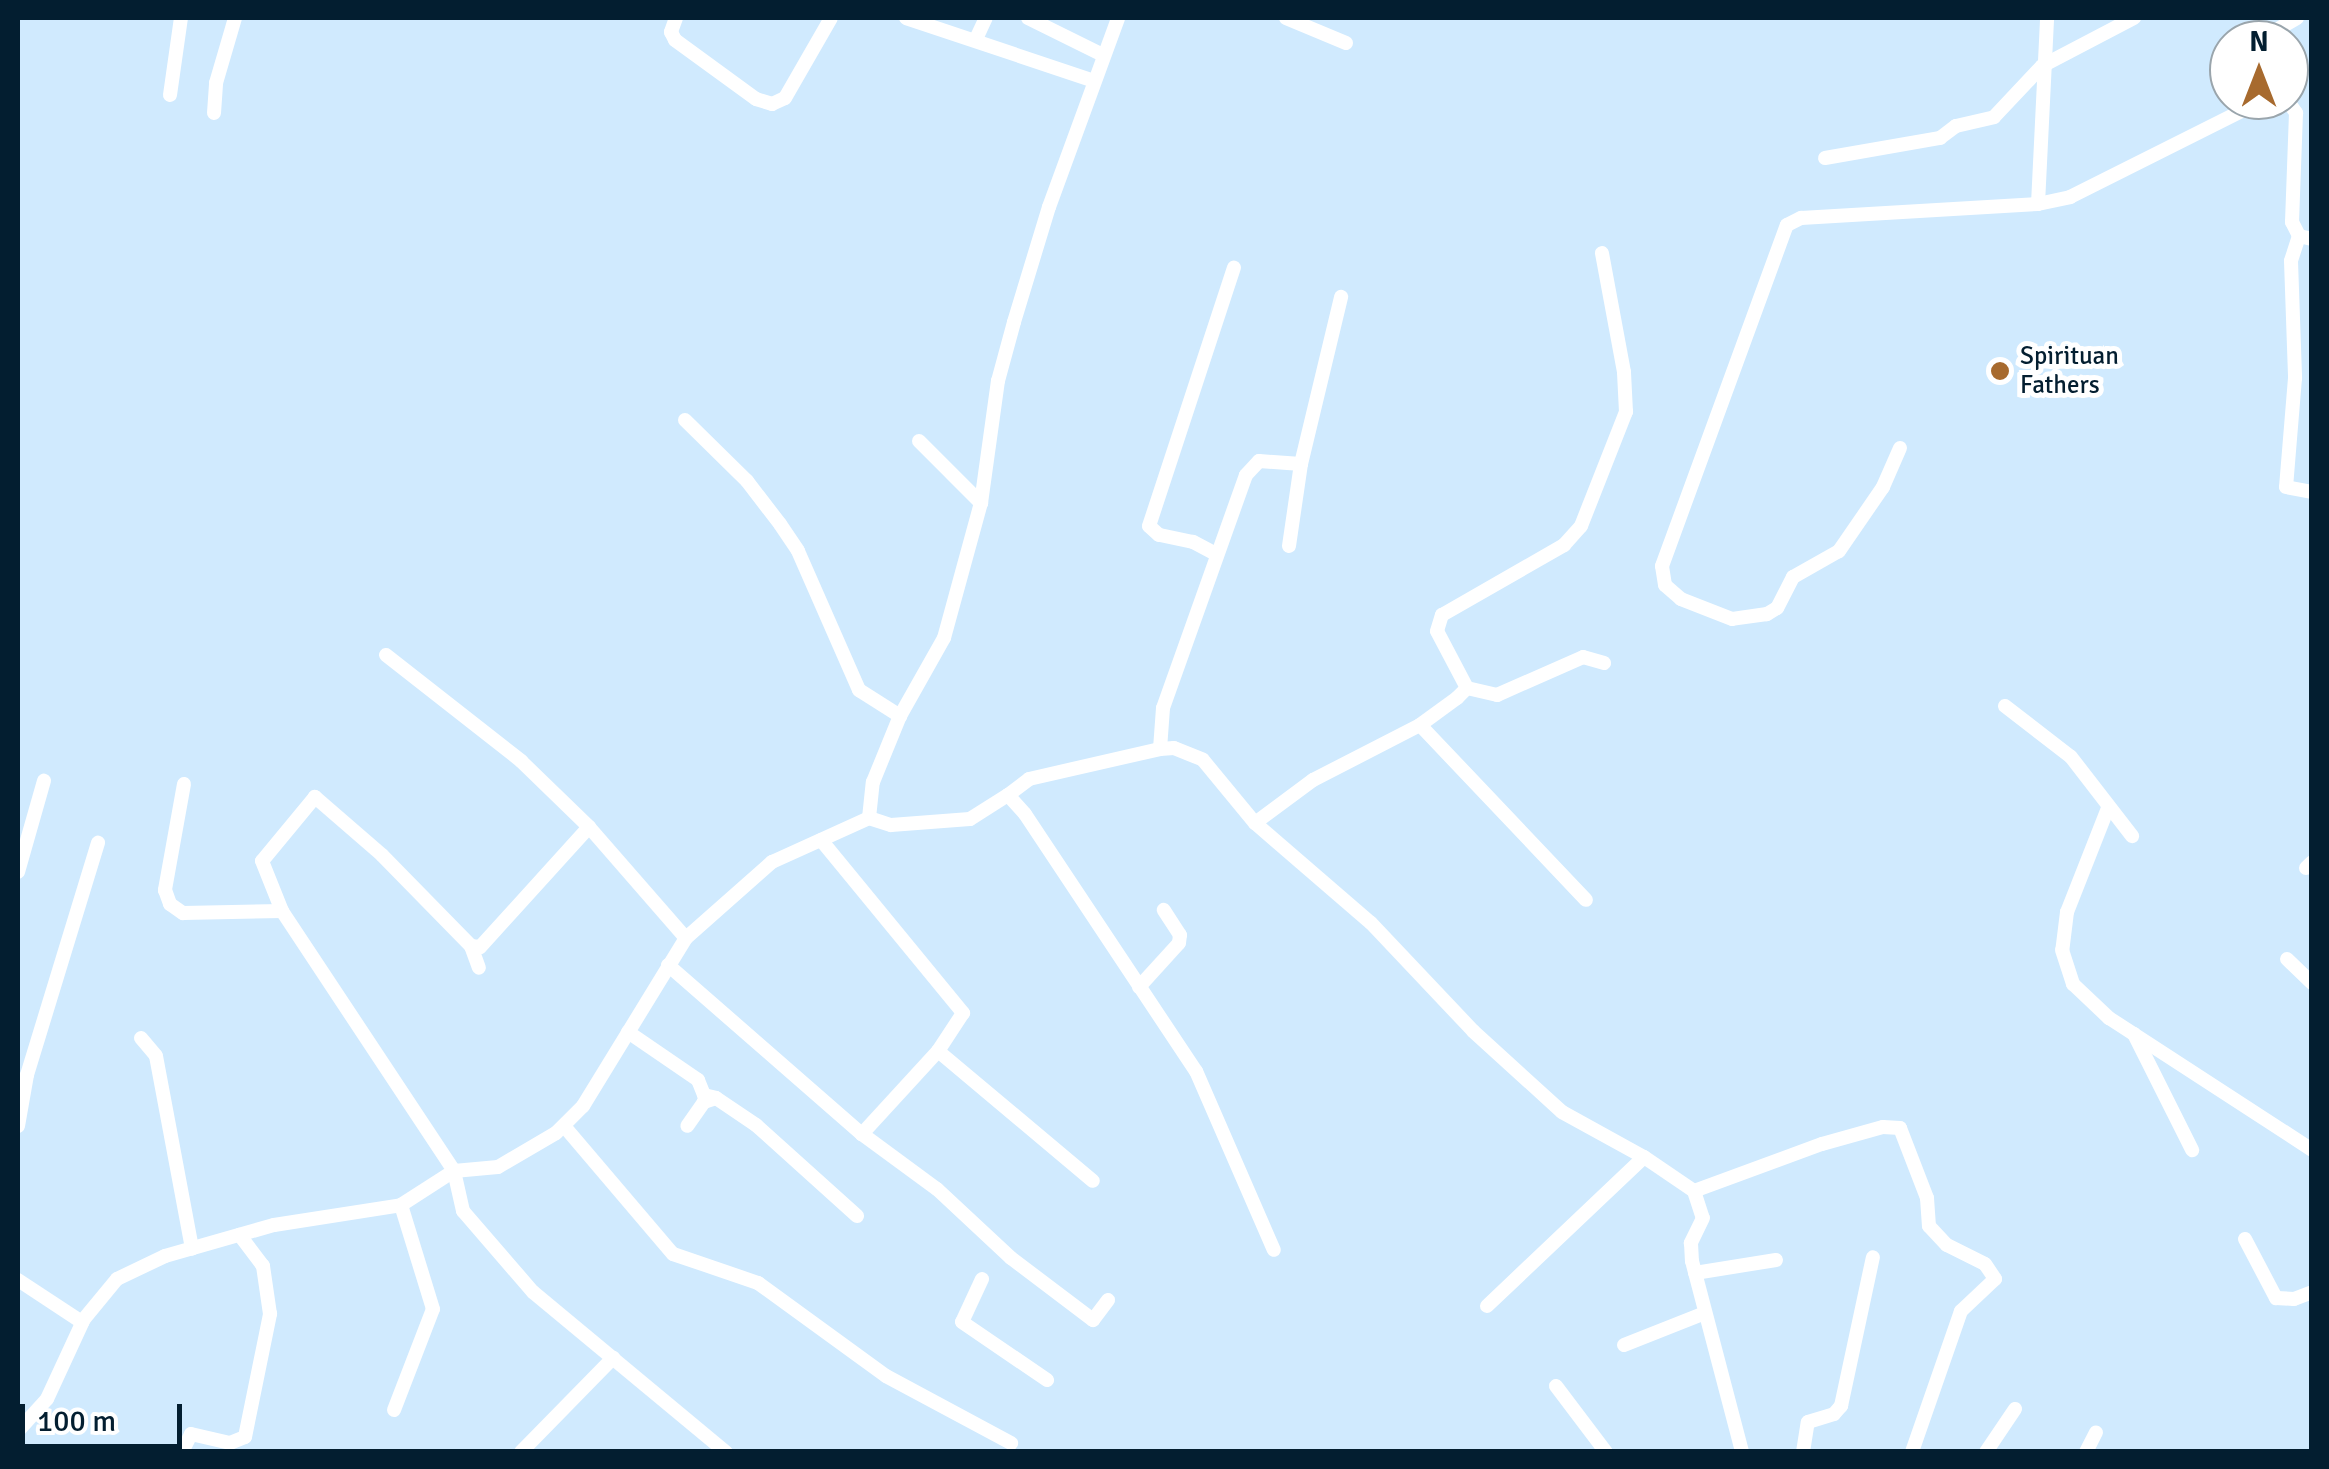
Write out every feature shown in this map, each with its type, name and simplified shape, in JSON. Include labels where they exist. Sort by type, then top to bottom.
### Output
[{"type":"street","points":[[170,95],[181,18]]},
{"type":"street","points":[[214,112],[216,84],[235,18]]},
{"type":"street","points":[[676,18],[671,32],[675,40],[756,98],[772,104],[784,98],[830,18]]},
{"type":"street","points":[[906,18],[1094,81]]},
{"type":"street","points":[[976,39],[986,18]]},
{"type":"street","points":[[1028,18],[1103,56]]},
{"type":"street","points":[[869,818],[873,782],[900,716],[944,638],[981,503],[1002,366],[1050,207],[1118,18]]},
{"type":"street","points":[[1286,18],[1346,43]]},
{"type":"street","points":[[2038,204],[2047,18]]},
{"type":"street","points":[[1825,158],[1940,138],[1956,126],[1994,117],[2042,66],[2134,18]]},
{"type":"street","points":[[1900,448],[1883,487],[1839,551],[1793,577],[1777,608],[1767,614],[1732,619],[1681,599],[1665,585],[1662,566],[1787,225],[1801,218],[2038,204],[2070,197],[2224,120]]},
{"type":"street","points":[[2296,120],[2292,222],[2305,237],[2291,260],[2295,378],[2286,487],[2312,492]]},
{"type":"street","points":[[1468,688],[1437,631],[1437,622],[1442,615],[1573,539],[1626,412],[1624,372],[1602,253]]},
{"type":"street","points":[[1214,554],[1192,542],[1158,534],[1149,526],[1234,268]]},
{"type":"street","points":[[1289,546],[1302,464],[1342,297]]},
{"type":"street","points":[[684,420],[747,481],[798,551],[859,690],[900,716]]},
{"type":"street","points":[[918,441],[981,503]]},
{"type":"street","points":[[1160,749],[1163,708],[1214,554],[1252,466],[1269,459],[1302,464]]},
{"type":"street","points":[[386,655],[521,761],[589,827],[686,938]]},
{"type":"street","points":[[1255,824],[1313,780],[1420,725],[1468,688],[1497,694],[1583,658],[1604,662]]},
{"type":"street","points":[[2005,706],[2071,756],[2132,836]]},
{"type":"street","points":[[1420,725],[1586,900]]},
{"type":"street","points":[[18,1432],[47,1399],[82,1322],[117,1278],[240,1235],[400,1205],[454,1171],[498,1167],[564,1126],[583,1106],[686,938],[772,862],[869,818],[891,824],[970,819],[1030,779],[1174,748],[1203,760],[1255,824],[1371,923],[1472,1031],[1562,1112],[1644,1157],[1694,1192],[1702,1218],[1691,1243],[1695,1273],[1742,1452]]},
{"type":"street","points":[[18,872],[44,781]]},
{"type":"street","points":[[184,784],[165,890],[170,904],[183,913],[282,911]]},
{"type":"street","points":[[1008,795],[1196,1071],[1274,1250]]},
{"type":"street","points":[[480,968],[471,946],[382,855],[315,797],[262,861],[282,911],[454,1171],[463,1211],[533,1292],[726,1452]]},
{"type":"street","points":[[2108,808],[2067,912],[2062,950],[2073,984],[2088,1002],[2134,1034],[2312,1150]]},
{"type":"street","points":[[471,946],[486,944],[589,827]]},
{"type":"street","points":[[821,840],[963,1014],[938,1052],[862,1134]]},
{"type":"street","points":[[18,1126],[27,1075],[98,842]]},
{"type":"street","points":[[1139,987],[1179,943],[1180,935],[1164,910]]},
{"type":"street","points":[[2287,959],[2312,984]]},
{"type":"street","points":[[668,965],[862,1134],[937,1190],[1012,1258],[1093,1320],[1108,1300]]},
{"type":"street","points":[[628,1032],[698,1080],[704,1095],[716,1098],[756,1124],[857,1216]]},
{"type":"street","points":[[2134,1034],[2192,1150]]},
{"type":"street","points":[[141,1038],[156,1056],[192,1249]]},
{"type":"street","points":[[938,1052],[1093,1181]]},
{"type":"street","points":[[687,1126],[704,1102],[716,1098]]},
{"type":"street","points":[[564,1126],[673,1254],[758,1283],[886,1376],[1011,1444]]},
{"type":"street","points":[[1694,1192],[1822,1144],[1882,1127],[1900,1128],[1927,1198],[1929,1226],[1947,1245],[1989,1268],[1995,1279],[1961,1312],[1912,1452]]},
{"type":"street","points":[[1488,1306],[1644,1157]]},
{"type":"street","points":[[394,1410],[434,1310],[400,1205]]},
{"type":"street","points":[[182,1452],[191,1434],[230,1443],[245,1437],[270,1314],[263,1266],[240,1235]]},
{"type":"street","points":[[2245,1239],[2276,1298],[2294,1300],[2312,1292]]},
{"type":"street","points":[[1804,1452],[1808,1422],[1834,1414],[1842,1406],[1874,1257]]},
{"type":"street","points":[[1695,1273],[1776,1260]]},
{"type":"street","points":[[982,1279],[962,1322],[1047,1380]]},
{"type":"street","points":[[18,1280],[82,1322]]},
{"type":"street","points":[[1624,1345],[1705,1313]]},
{"type":"street","points":[[521,1452],[613,1358]]},
{"type":"street","points":[[1556,1386],[1606,1452]]},
{"type":"street","points":[[1986,1452],[2015,1409]]},
{"type":"street","points":[[2086,1452],[2096,1432]]},
{"type":"place","name":"Spirituan Fathers","points":[[2000,371]]}]
